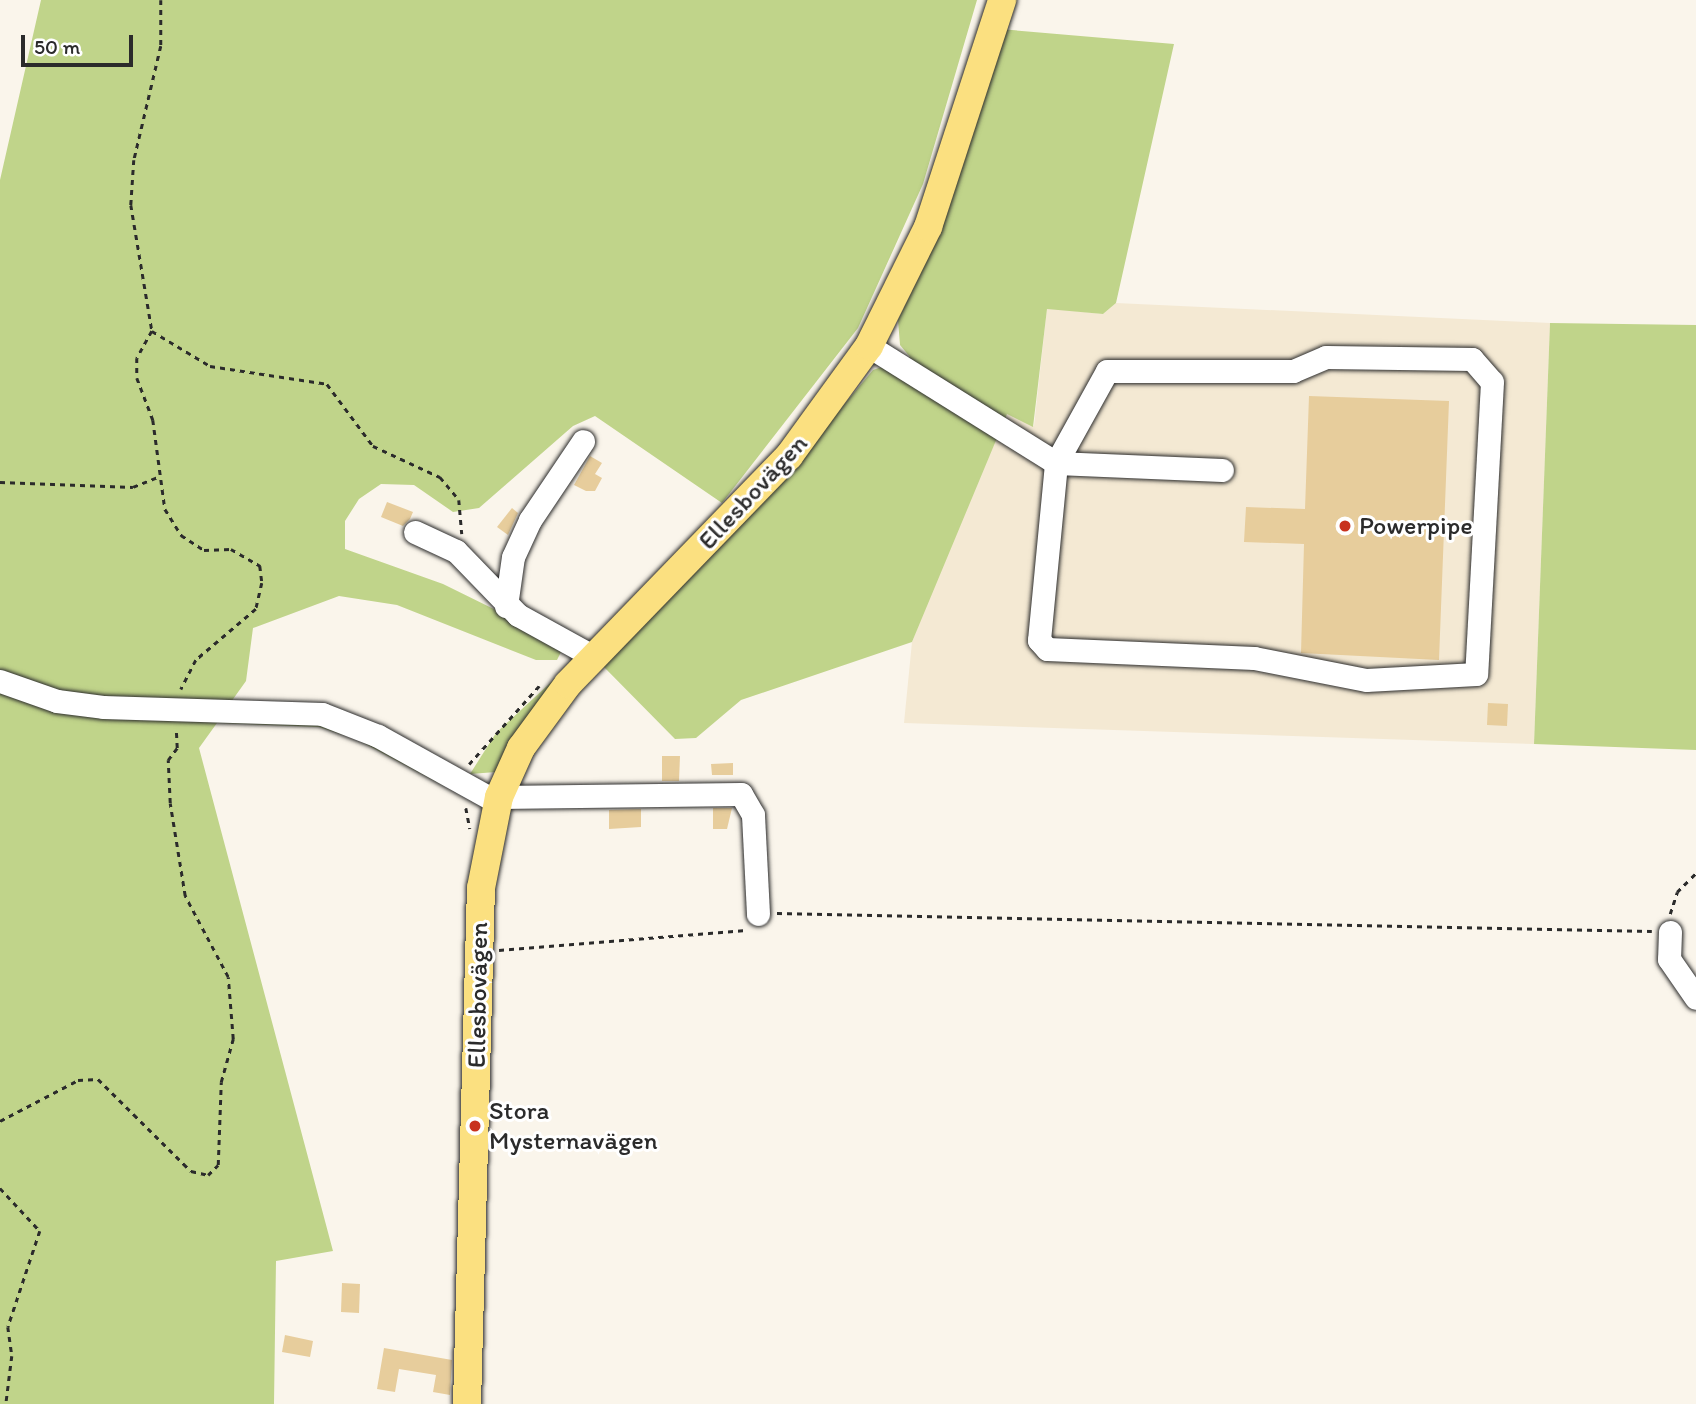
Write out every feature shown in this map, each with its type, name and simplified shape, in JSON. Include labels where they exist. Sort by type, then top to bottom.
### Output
[{"type":"main road","name":"Ellesbovägen","points":[[467,1404],[478,950],[486,840],[498,800],[520,748],[594,657],[789,456],[869,346],[928,227],[1002,0]]},
{"type":"street","points":[[869,346],[1056,463],[1222,470]]},
{"type":"street","points":[[1326,357],[1478,362],[1492,382],[1480,669],[1453,678],[1366,680],[1254,658],[1047,649],[1040,640],[1056,463],[1110,369],[1293,371],[1326,357]]},
{"type":"street","points":[[506,606],[513,557],[530,520],[583,440]]},
{"type":"street","points":[[415,532],[457,553],[506,606],[594,657]]},
{"type":"street","points":[[0,681],[70,703],[176,721],[296,710],[333,717],[498,800],[741,794],[753,814],[758,914]]},
{"type":"street","points":[[1670,932],[1669,959],[1696,998]]},
{"type":"path","points":[[161,0],[161,46],[134,160],[131,205],[143,307],[152,331],[210,366],[327,384],[373,446],[415,463],[449,487],[464,520],[457,553]]},
{"type":"path","points":[[0,1121],[78,1080],[97,1079],[191,1171],[208,1175],[218,1165],[221,1082],[233,1039],[228,977],[185,896],[170,803],[176,721],[196,660],[257,609],[262,583],[260,566],[231,549],[204,550],[181,535],[165,509],[158,477],[153,420],[137,378],[136,358],[152,331]]},
{"type":"path","points":[[0,482],[133,487],[158,477]]},
{"type":"path","points":[[470,840],[466,808],[449,797],[484,740],[549,677]]},
{"type":"path","points":[[478,950],[727,936],[747,929],[758,914],[1670,932],[1671,905],[1696,873]]},
{"type":"path","points":[[0,1188],[40,1231],[8,1327],[12,1356],[6,1404]]},
{"type":"shaded area","points":[[1116,303],[1550,323],[1534,744],[904,723],[912,642],[972,487],[1007,413],[1034,426],[1047,308],[1103,314]]},
{"type":"green space","points":[[41,0],[977,0],[923,184],[858,328],[722,503],[595,416],[573,426],[479,508],[453,512],[414,485],[381,484],[359,499],[345,521],[345,549],[443,584],[565,644],[557,660],[536,660],[397,605],[339,596],[253,628],[246,681],[221,716],[322,723],[402,758],[444,786],[358,740],[319,727],[217,723],[199,748],[333,1251],[276,1261],[274,1404],[0,1404],[0,180]]},
{"type":"green space","points":[[1000,29],[1174,44],[1116,303],[1103,314],[1047,309],[1033,427],[1007,414],[912,642],[741,700],[696,738],[675,739],[601,664],[770,493],[873,370],[910,357],[900,345],[898,320],[919,276]]},
{"type":"green space","points":[[1550,323],[1696,325],[1696,750],[1534,744]]},
{"type":"green space","points":[[562,672],[496,772],[470,774],[496,733]]},
{"type":"building","name":"Powerpipe","points":[[1309,396],[1449,401],[1439,660],[1301,653],[1304,544],[1244,542],[1246,507],[1305,509]]},
{"type":"building","points":[[590,456],[602,463],[595,474],[602,478],[595,491],[586,491],[574,485]]},
{"type":"building","points":[[387,502],[413,512],[403,526],[381,517]]},
{"type":"building","points":[[512,508],[518,513],[508,535],[497,527]]},
{"type":"building","points":[[1488,703],[1508,704],[1507,726],[1487,725]]},
{"type":"building","points":[[662,756],[680,756],[679,781],[662,781]]},
{"type":"building","points":[[733,763],[733,775],[712,775],[711,764]]},
{"type":"building","points":[[713,808],[732,808],[727,829],[713,829]]},
{"type":"building","points":[[641,809],[641,827],[609,829],[609,810]]},
{"type":"building","points":[[342,1283],[360,1284],[359,1313],[341,1312]]},
{"type":"building","points":[[285,1335],[313,1341],[310,1357],[282,1352]]},
{"type":"building","points":[[384,1348],[452,1360],[450,1395],[433,1392],[436,1375],[399,1369],[395,1392],[377,1389]]},
{"type":"place","name":"Powerpipe","points":[[1345,526]]},
{"type":"place","name":"Stora Mysternavägen","points":[[475,1126]]}]
